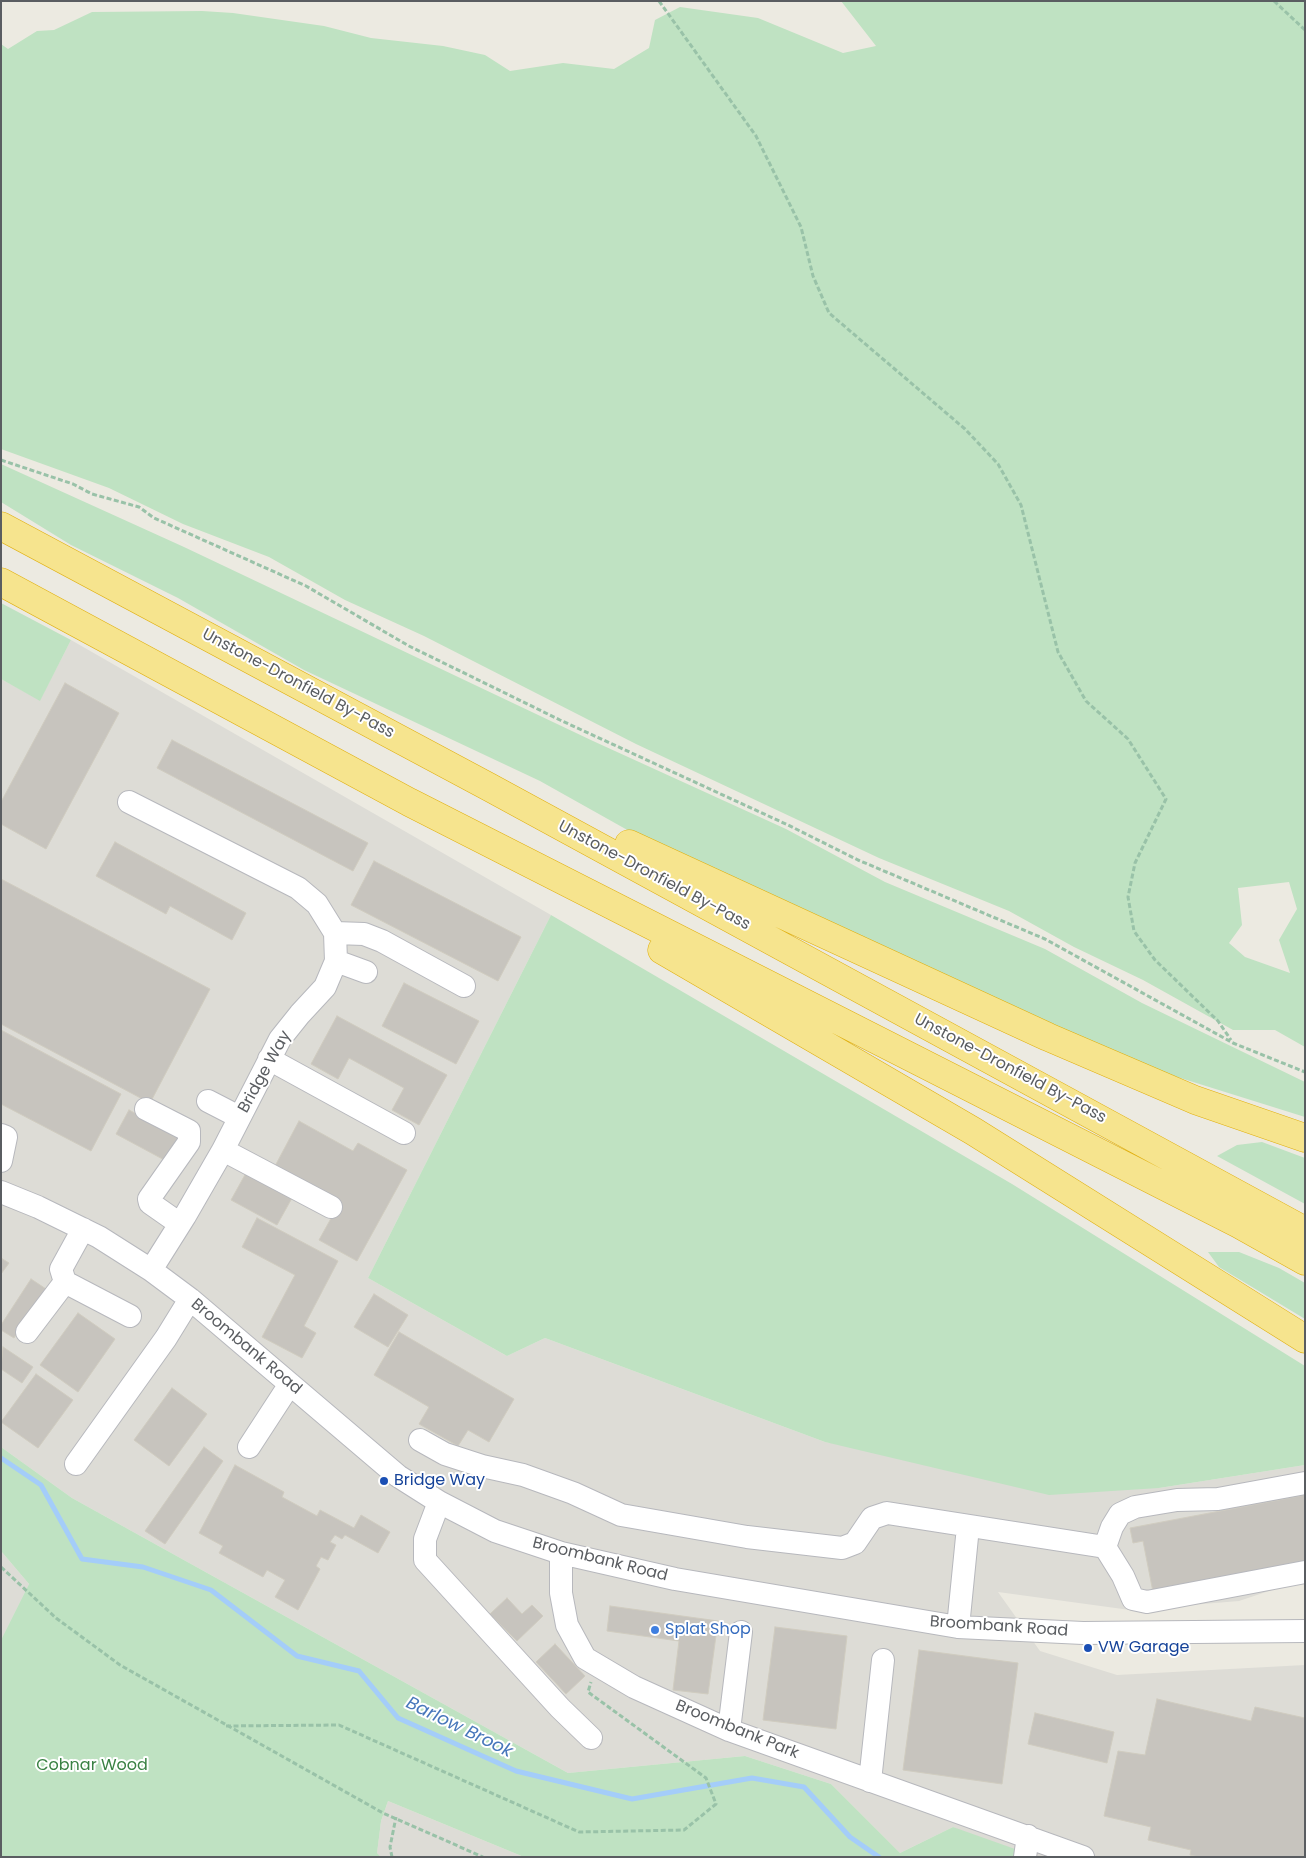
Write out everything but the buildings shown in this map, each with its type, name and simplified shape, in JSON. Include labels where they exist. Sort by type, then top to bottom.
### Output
[{"type":"highway","name":"Unstone-Dronfield By-Pass","points":[[1,526],[490,786],[1305,1230]]},
{"type":"highway","name":"Unstone-Dronfield By-Pass","points":[[1,582],[409,802],[1240,1224],[1305,1262]]},
{"type":"highway","points":[[490,786],[654,855],[1048,1037],[1195,1100],[1305,1138]]},
{"type":"highway","points":[[409,802],[973,1131],[1305,1339]]},
{"type":"street","name":"Bridge Way","points":[[129,802],[298,888],[317,904],[335,933],[336,961],[325,987],[295,1020],[269,1059],[223,1150],[151,1270]]},
{"type":"street","points":[[335,933],[364,934],[382,940],[464,986]]},
{"type":"street","points":[[336,961],[366,972]]},
{"type":"street","points":[[269,1059],[404,1133]]},
{"type":"street","points":[[208,1101],[239,1117]]},
{"type":"street","points":[[146,1109],[189,1131],[189,1142],[149,1199],[155,1207],[180,1224]]},
{"type":"street","points":[[1,1135],[6,1137],[1,1162]]},
{"type":"street","points":[[223,1150],[331,1207]]},
{"type":"street","name":"Broombank Road","points":[[1,1192],[83,1229],[151,1270],[190,1299],[398,1476],[439,1502],[495,1531],[562,1554],[675,1579],[958,1627],[1084,1633],[1305,1631]]},
{"type":"street","points":[[83,1229],[61,1270],[65,1282],[130,1316]]},
{"type":"street","points":[[28,1332],[65,1282]]},
{"type":"street","points":[[76,1464],[166,1338],[190,1299]]},
{"type":"street","points":[[249,1447],[290,1384]]},
{"type":"street","points":[[420,1440],[445,1454],[482,1466],[523,1475],[621,1515],[747,1536],[842,1548],[855,1543],[872,1518],[887,1513],[1105,1547],[1123,1576],[1133,1599],[1147,1602],[1305,1572]]},
{"type":"street","points":[[1105,1547],[1112,1526],[1120,1514],[1135,1507],[1177,1500],[1218,1498],[1305,1483]]},
{"type":"street","points":[[439,1502],[425,1539],[425,1560],[560,1708],[591,1738]]},
{"type":"street","points":[[958,1627],[968,1527]]},
{"type":"street","name":"Broombank Park","points":[[562,1554],[562,1593],[567,1625],[585,1658],[634,1687],[729,1730],[996,1827],[1026,1848],[1083,1857]]},
{"type":"street","points":[[729,1730],[741,1632]]},
{"type":"street","points":[[870,1781],[883,1660]]},
{"type":"path","points":[[659,1],[756,136],[801,227],[813,276],[829,313],[965,428],[1003,472],[1021,505],[1058,652],[1086,701],[1128,740],[1166,800],[1135,863],[1128,897],[1134,931],[1155,960],[1218,1021],[1233,1042]]},
{"type":"path","points":[[1274,1],[1305,30]]},
{"type":"path","points":[[1,460],[73,484],[92,494],[139,507],[154,518],[306,586],[409,646],[560,720],[780,821],[858,860],[1045,939],[1233,1042],[1305,1072]]},
{"type":"path","points":[[1,1567],[56,1618],[120,1666],[384,1814],[396,1817],[483,1857]]},
{"type":"path","points":[[226,1726],[339,1725],[579,1832],[684,1830],[716,1804],[706,1778],[588,1692],[597,1665]]},
{"type":"path","points":[[392,1857],[390,1847],[396,1817]]},
{"type":"shaded area","points":[[71,640],[551,915],[368,1278],[507,1356],[545,1338],[825,1442],[1159,1488],[1305,1465],[1305,1579],[1239,1601],[1130,1610],[998,1592],[1040,1651],[1117,1675],[1305,1665],[1305,1857],[1016,1857],[953,1827],[900,1853],[831,1784],[745,1756],[568,1773],[72,1498],[1,1447],[1,679],[40,700]]},
{"type":"shaded area","points":[[1,1551],[29,1584],[1,1640]]},
{"type":"shaded area","points":[[388,1801],[524,1857],[381,1857],[377,1853],[381,1821]]},
{"type":"green space","points":[[841,1],[1305,1],[1305,1047],[1275,1030],[1233,1030],[1143,980],[1074,947],[1009,911],[879,858],[636,744],[424,636],[345,600],[269,557],[183,524],[109,488],[1,449],[1,44],[8,49],[37,31],[54,30],[92,12],[202,11],[233,13],[324,26],[371,38],[443,46],[485,55],[510,71],[563,63],[614,69],[649,48],[655,20],[680,7],[758,18],[843,53],[876,46]],"holes":[[[1289,882],[1297,909],[1279,940],[1290,973],[1245,957],[1229,943],[1242,925],[1238,888]]]},
{"type":"green space","points":[[1,464],[184,547],[593,741],[786,829],[885,882],[1045,949],[1142,1003],[1305,1082],[1305,1117],[1158,1071],[1020,1011],[808,911],[647,841],[540,781],[304,670],[178,598],[71,545],[1,502]]},
{"type":"green space","points":[[1,603],[71,640],[40,701],[1,679]]},
{"type":"green space","points":[[551,915],[1012,1184],[1305,1366],[1305,1465],[1159,1488],[1049,1495],[825,1442],[545,1338],[507,1356],[368,1278]]},
{"type":"green space","points":[[1262,1142],[1305,1158],[1305,1204],[1217,1156],[1237,1145]]},
{"type":"green space","points":[[1208,1252],[1239,1252],[1279,1268],[1305,1283],[1305,1319],[1219,1267]]},
{"type":"green space","name":"Cobnar Wood","points":[[1,1447],[72,1498],[568,1773],[745,1756],[831,1784],[900,1853],[953,1827],[1015,1849],[1016,1857],[524,1857],[388,1801],[381,1821],[377,1853],[381,1857],[1,1857],[1,1640],[29,1584],[1,1551]]},
{"type":"waterway","name":"Barlow Brook","points":[[1,1458],[41,1485],[82,1559],[143,1567],[211,1590],[297,1656],[359,1671],[398,1718],[516,1771],[632,1799],[752,1778],[804,1787],[850,1837],[879,1857]]},
{"type":"place","name":"Bridge Way","points":[[384,1481]]},
{"type":"place","name":"Splat Shop","points":[[655,1630]]},
{"type":"place","name":"VW Garage","points":[[1088,1648]]}]
